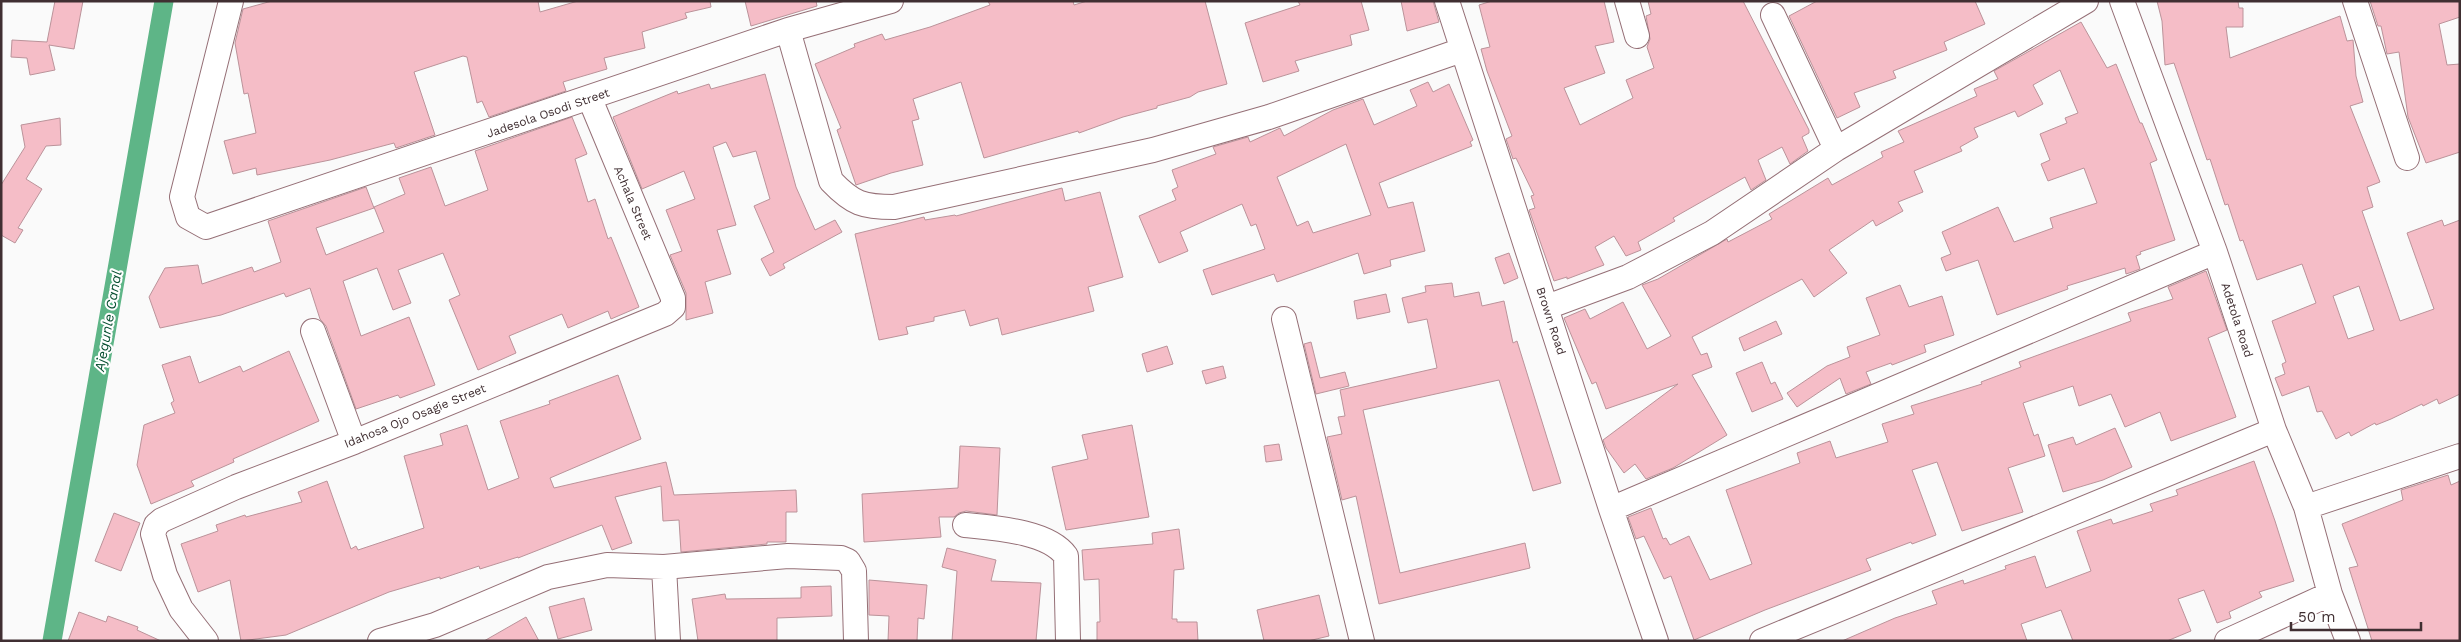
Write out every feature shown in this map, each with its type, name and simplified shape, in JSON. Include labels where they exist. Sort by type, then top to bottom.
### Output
[{"type":"street","name":"Jadesola Osodi Street","points":[[231,1],[182,197],[188,217],[206,227],[590,99],[788,30],[891,1]]},
{"type":"street","name":"Brown Road","points":[[1447,1],[1611,509],[1656,641]]},
{"type":"street","points":[[1627,1],[1637,36]]},
{"type":"street","points":[[1547,307],[1628,277],[1712,233],[1836,149],[2086,1]]},
{"type":"street","name":"Adetola Road","points":[[2122,1],[2215,252],[2274,430],[2306,507],[2330,594],[2348,641]]},
{"type":"street","points":[[2355,1],[2408,158]]},
{"type":"street","points":[[1773,15],[1836,149]]},
{"type":"street","points":[[788,30],[831,181],[847,197],[867,207],[894,206],[1153,150],[1269,117],[1462,50]]},
{"type":"street","name":"Achala Street","points":[[590,99],[674,298],[673,307]]},
{"type":"street","points":[[1611,509],[2215,252]]},
{"type":"street","name":"Idahosa Ojo Osagie Street","points":[[206,641],[181,609],[165,575],[153,534],[156,525],[162,520],[236,487],[354,442],[665,314],[673,307]]},
{"type":"street","points":[[1284,319],[1362,641]]},
{"type":"street","points":[[313,331],[354,442]]},
{"type":"street","points":[[1762,641],[2274,430]]},
{"type":"street","points":[[2306,507],[2460,456]]},
{"type":"street","points":[[965,525],[1020,531],[1060,548],[1066,556],[1068,641]]},
{"type":"street","points":[[380,641],[438,633],[548,577],[608,565],[664,567],[788,556],[841,558],[848,561],[854,571],[856,641]]},
{"type":"street","points":[[664,567],[668,641]]},
{"type":"street","points":[[2227,641],[2330,594]]},
{"type":"building","points":[[55,1],[83,1],[74,49],[49,45],[55,70],[30,75],[27,58],[11,57],[12,40],[47,42]]},
{"type":"building","points":[[272,1],[538,1],[540,12],[578,1],[710,1],[711,7],[685,13],[687,18],[642,32],[645,48],[604,58],[607,69],[563,82],[566,91],[489,117],[482,101],[477,103],[467,57],[463,56],[414,72],[435,135],[396,148],[394,143],[330,160],[257,175],[256,168],[233,174],[224,141],[256,133],[248,93],[244,94],[235,43],[243,9]]},
{"type":"building","points":[[745,1],[816,1],[817,6],[751,26]]},
{"type":"building","points":[[988,1],[1073,1],[1074,5],[1087,1],[1205,1],[1227,84],[1198,92],[1190,97],[1123,117],[1079,133],[1078,131],[984,158],[961,82],[913,99],[919,119],[912,121],[923,165],[856,185],[837,130],[841,128],[815,64],[855,47],[854,44],[882,34],[885,40],[930,27],[990,5]]},
{"type":"building","points":[[1298,1],[1361,1],[1369,30],[1350,35],[1352,45],[1295,61],[1299,71],[1263,82],[1245,23],[1300,5]]},
{"type":"building","points":[[1401,1],[1433,1],[1439,22],[1407,31]]},
{"type":"building","points":[[1492,1],[1604,1],[1614,42],[1595,46],[1605,73],[1564,88],[1580,125],[1633,98],[1626,80],[1654,68],[1647,47],[1650,39],[1646,16],[1651,14],[1648,1],[1743,1],[1809,130],[1809,133],[1802,137],[1808,151],[1790,164],[1782,147],[1758,160],[1766,180],[1751,190],[1745,177],[1673,218],[1675,221],[1638,242],[1641,250],[1626,256],[1614,236],[1595,247],[1604,265],[1567,279],[1567,277],[1554,281],[1529,210],[1535,208],[1531,196],[1534,195],[1516,158],[1513,159],[1506,139],[1512,136],[1487,71],[1481,49],[1490,47],[1479,5]]},
{"type":"building","points":[[1817,1],[1975,1],[1985,24],[1944,42],[1947,50],[1893,71],[1896,78],[1854,93],[1860,107],[1837,118],[1789,16]]},
{"type":"building","points":[[2157,1],[2238,1],[2239,8],[2243,8],[2243,27],[2226,27],[2230,58],[2340,16],[2347,41],[2353,40],[2356,76],[2363,102],[2350,106],[2380,182],[2367,187],[2373,207],[2362,211],[2400,321],[2434,309],[2407,233],[2442,220],[2444,226],[2460,220],[2460,394],[2439,404],[2437,399],[2423,406],[2422,404],[2391,419],[2376,425],[2375,423],[2351,436],[2349,432],[2336,439],[2322,411],[2317,412],[2309,386],[2282,396],[2275,378],[2285,374],[2282,364],[2286,362],[2272,321],[2316,303],[2302,264],[2257,280],[2243,240],[2240,241],[2228,204],[2225,205],[2210,159],[2207,160],[2174,63],[2165,65],[2162,21]],"holes":[[[2359,286],[2374,330],[2348,339],[2333,296]]]},
{"type":"building","points":[[2370,1],[2460,1],[2460,17],[2439,24],[2447,65],[2460,64],[2460,152],[2426,163],[2408,117],[2399,52],[2387,54],[2381,26],[2378,26]]},
{"type":"building","points":[[2081,22],[2107,68],[2116,64],[2140,123],[2142,123],[2157,160],[2150,163],[2175,240],[2140,252],[2141,254],[2136,256],[2140,269],[2126,274],[2125,268],[2067,286],[2068,289],[1997,315],[1978,260],[1946,271],[1941,258],[1951,254],[1942,232],[1998,207],[2014,242],[2053,228],[2050,218],[2097,203],[2084,168],[2048,181],[2041,164],[2050,160],[2040,134],[2067,123],[2065,118],[2078,113],[2060,70],[2033,85],[2043,104],[2018,117],[2015,111],[1974,128],[1978,137],[1960,147],[1962,151],[1914,171],[1923,192],[1898,202],[1903,211],[1876,226],[1873,220],[1829,250],[1847,273],[1814,297],[1802,279],[1692,337],[1701,355],[1707,353],[1712,367],[1692,375],[1727,435],[1673,468],[1646,479],[1635,464],[1624,473],[1606,448],[1603,440],[1678,384],[1606,409],[1596,382],[1592,384],[1564,318],[1585,309],[1590,319],[1623,302],[1647,349],[1671,336],[1642,285],[1658,279],[1727,239],[1728,242],[1772,219],[1769,214],[1828,178],[1832,185],[1883,157],[1881,152],[1904,142],[1898,131],[1977,96],[1974,89],[1998,79],[1994,71]]},
{"type":"building","points":[[765,74],[796,187],[815,230],[835,220],[842,232],[783,264],[785,268],[770,276],[761,259],[774,252],[754,206],[770,199],[756,151],[733,157],[726,142],[713,147],[736,225],[717,230],[731,274],[705,282],[713,313],[686,320],[686,293],[670,255],[682,251],[666,210],[695,199],[684,171],[642,189],[613,117],[677,91],[678,94],[709,84],[711,89]]},
{"type":"building","points":[[1428,82],[1433,92],[1449,84],[1473,140],[1470,142],[1472,146],[1379,183],[1388,208],[1413,202],[1425,251],[1390,260],[1391,266],[1364,274],[1358,253],[1277,282],[1274,274],[1212,295],[1203,270],[1265,249],[1256,224],[1251,226],[1242,204],[1180,232],[1188,251],[1159,263],[1139,216],[1176,200],[1172,190],[1178,187],[1172,170],[1216,154],[1213,147],[1248,137],[1250,142],[1280,128],[1284,136],[1333,110],[1363,99],[1374,125],[1417,106],[1410,90]],"holes":[[[1346,144],[1371,215],[1313,233],[1308,221],[1297,226],[1277,177]]]},
{"type":"building","points":[[572,117],[587,154],[575,159],[588,202],[595,199],[608,239],[611,237],[639,307],[611,319],[608,311],[568,328],[562,314],[509,336],[516,353],[478,370],[449,300],[460,295],[443,253],[398,270],[411,303],[393,310],[377,268],[343,281],[361,336],[409,317],[435,385],[400,398],[398,395],[356,409],[326,326],[320,319],[310,288],[286,297],[284,293],[221,315],[160,328],[149,297],[165,268],[198,265],[202,284],[252,267],[254,272],[281,262],[268,221],[366,187],[374,208],[316,228],[326,255],[384,232],[374,207],[405,194],[399,178],[431,167],[445,206],[488,190],[475,151]]},
{"type":"building","points":[[60,118],[61,145],[46,146],[26,179],[42,189],[18,228],[23,230],[15,243],[1,235],[1,185],[25,147],[21,125]]},
{"type":"building","points":[[1062,188],[1065,201],[1100,192],[1123,277],[1088,287],[1094,311],[1002,335],[998,318],[970,326],[965,310],[934,317],[934,321],[906,327],[908,334],[879,340],[855,234],[924,217],[925,220],[956,216]]},
{"type":"building","points":[[1509,253],[1518,278],[1504,284],[1495,258]]},
{"type":"building","points":[[2206,271],[2227,330],[2208,338],[2236,417],[2171,441],[2160,412],[2125,427],[2111,394],[2079,406],[2073,386],[2023,403],[2034,436],[2038,434],[2045,456],[2008,468],[2023,512],[1962,531],[1937,462],[1912,470],[1936,535],[1866,559],[1871,570],[1765,610],[1694,640],[1671,576],[1664,579],[1644,536],[1636,539],[1628,517],[1651,508],[1663,539],[1666,538],[1670,545],[1689,536],[1710,580],[1752,564],[1726,490],[1800,463],[1797,453],[1830,441],[1836,458],[1888,442],[1882,424],[1914,414],[1911,406],[1982,384],[1981,382],[2021,367],[2019,362],[2131,321],[2128,313],[2173,299],[2168,287]]},
{"type":"building","points":[[1452,283],[1454,297],[1479,292],[1482,306],[1504,301],[1513,343],[1517,341],[1561,483],[1533,491],[1499,380],[1363,410],[1400,573],[1525,543],[1530,568],[1379,604],[1356,496],[1342,500],[1327,437],[1342,434],[1338,417],[1345,416],[1340,390],[1437,368],[1427,319],[1408,323],[1402,298],[1426,292],[1425,286]]},
{"type":"building","points":[[1900,285],[1909,307],[1942,296],[1954,335],[1924,345],[1926,352],[1892,365],[1891,363],[1866,372],[1871,384],[1846,394],[1840,378],[1797,407],[1787,393],[1827,366],[1850,357],[1847,347],[1880,335],[1866,298]]},
{"type":"building","points":[[1386,294],[1390,312],[1357,319],[1354,301]]},
{"type":"building","points":[[1776,321],[1782,334],[1744,351],[1739,338]]},
{"type":"building","points":[[1311,342],[1320,378],[1345,372],[1349,386],[1316,394],[1304,344]]},
{"type":"building","points":[[1167,346],[1173,364],[1147,372],[1142,354]]},
{"type":"building","points":[[289,351],[319,421],[233,459],[234,462],[191,481],[194,486],[151,504],[137,465],[144,425],[175,413],[171,403],[174,401],[162,365],[190,356],[199,383],[240,366],[243,372]]},
{"type":"building","points":[[1762,362],[1771,384],[1775,382],[1783,399],[1752,412],[1736,373]]},
{"type":"building","points":[[1223,366],[1226,378],[1206,384],[1202,371]]},
{"type":"building","points":[[618,375],[641,439],[550,478],[554,488],[666,462],[674,495],[796,490],[797,512],[786,512],[786,542],[767,542],[767,544],[681,552],[679,520],[663,521],[661,486],[615,497],[632,543],[612,550],[602,525],[518,558],[480,569],[479,566],[440,579],[440,577],[389,592],[286,635],[241,641],[230,580],[198,592],[181,544],[218,531],[216,525],[245,515],[246,517],[302,502],[298,492],[327,481],[351,549],[356,546],[358,550],[424,528],[404,456],[443,445],[440,434],[467,425],[488,490],[519,478],[500,421],[550,404],[549,401]]},
{"type":"building","points":[[1132,425],[1149,517],[1066,530],[1052,467],[1088,459],[1082,435]]},
{"type":"building","points":[[2115,428],[2132,467],[2103,480],[2063,492],[2048,445],[2073,437],[2076,445]]},
{"type":"building","points":[[1279,444],[1282,460],[1266,462],[1264,446]]},
{"type":"building","points":[[960,446],[1000,448],[997,515],[966,511],[954,517],[939,517],[941,537],[864,542],[862,494],[958,488]]},
{"type":"building","points":[[2254,461],[2294,581],[2259,592],[2262,597],[2229,612],[2231,618],[2217,623],[2204,590],[2178,599],[2191,631],[2167,641],[2073,641],[2061,610],[2021,624],[2027,641],[1842,641],[1895,618],[1937,604],[1932,591],[1963,580],[1964,584],[2006,569],[2005,566],[2035,556],[2046,588],[2091,571],[2077,531],[2111,519],[2113,524],[2153,511],[2150,504],[2178,495],[2176,490]]},
{"type":"building","points":[[2448,475],[2451,485],[2460,481],[2460,641],[2372,641],[2349,568],[2358,566],[2342,524],[2403,500],[2401,490]]},
{"type":"building","points":[[114,513],[140,523],[121,571],[95,561]]},
{"type":"building","points":[[1179,529],[1184,569],[1174,570],[1172,619],[1177,619],[1177,622],[1197,622],[1198,641],[1097,641],[1097,622],[1100,622],[1099,579],[1084,580],[1082,550],[1153,544],[1152,533]]},
{"type":"building","points":[[947,548],[996,560],[991,581],[1041,583],[1036,641],[952,641],[957,571],[942,567]]},
{"type":"building","points":[[869,580],[927,585],[924,619],[918,618],[917,641],[888,641],[889,616],[869,615]]},
{"type":"building","points":[[831,586],[832,616],[777,618],[777,641],[698,641],[692,599],[725,594],[726,599],[801,598],[801,587]]},
{"type":"building","points":[[1319,595],[1329,636],[1308,641],[1264,641],[1257,610]]},
{"type":"building","points":[[584,598],[592,630],[558,639],[549,607]]},
{"type":"building","points":[[79,612],[106,622],[108,616],[138,627],[137,630],[161,641],[68,641]]},
{"type":"building","points":[[526,617],[539,641],[484,641]]},
{"type":"waterway","name":"Ajegunle Canal","points":[[52,641],[164,1]]}]
